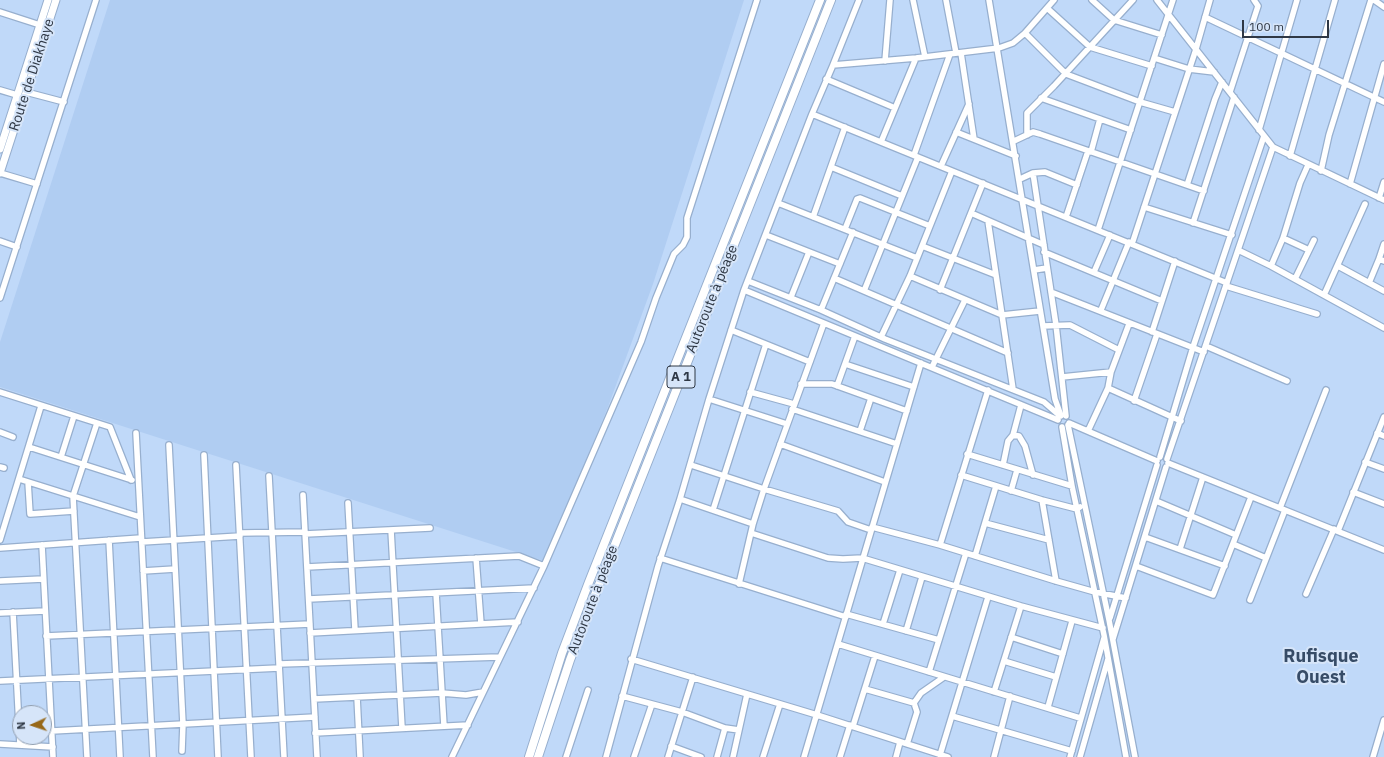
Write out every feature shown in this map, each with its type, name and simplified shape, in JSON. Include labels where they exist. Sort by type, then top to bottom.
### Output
[{"type":"highway","name":"A 1","points":[[529,757],[562,654],[589,582],[820,0]]},
{"type":"highway","name":"Autoroute à péage","points":[[538,757],[570,660],[593,600],[831,0]]},
{"type":"main road","name":"Route de Diakhaye","points":[[0,149],[48,0]]},
{"type":"main road","name":"Route de Diakhaye","points":[[0,173],[56,0]]},
{"type":"street","points":[[0,298],[96,0]]},
{"type":"street","points":[[452,757],[544,566],[641,342],[656,298],[674,254],[683,245],[687,237],[687,218],[757,0]]},
{"type":"street","points":[[606,757],[631,659],[660,558],[691,464],[709,399],[744,290],[812,114],[859,0]]},
{"type":"street","points":[[886,61],[890,0]]},
{"type":"street","points":[[913,0],[925,57]]},
{"type":"street","points":[[946,0],[956,53],[969,104],[974,139]]},
{"type":"street","points":[[989,0],[999,48],[1040,311],[1056,400],[1061,417],[1066,425],[1084,504],[1109,620],[1135,757]]},
{"type":"street","points":[[833,65],[916,58],[999,48],[1013,43],[1025,33],[1054,0]]},
{"type":"street","points":[[1092,0],[1114,20],[1162,35]]},
{"type":"street","points":[[1027,135],[1027,113],[1066,74],[1133,0]]},
{"type":"street","points":[[1157,0],[1273,147],[1382,199],[1384,182]]},
{"type":"street","points":[[1098,230],[1173,0]]},
{"type":"street","points":[[1101,310],[1144,207],[1190,69],[1210,0]]},
{"type":"street","points":[[1230,92],[1258,6],[1254,0]]},
{"type":"street","points":[[1259,130],[1297,0]]},
{"type":"street","points":[[1290,156],[1335,0]]},
{"type":"street","points":[[1321,171],[1329,135],[1371,0]]},
{"type":"street","points":[[1374,0],[1384,6]]},
{"type":"street","points":[[1047,8],[1090,47],[1152,66]]},
{"type":"street","points":[[0,12],[40,25]]},
{"type":"street","points":[[1205,17],[1384,102]]},
{"type":"street","points":[[1025,33],[1066,74],[1140,102],[1175,112]]},
{"type":"street","points":[[864,291],[956,53]]},
{"type":"street","points":[[881,142],[916,58]]},
{"type":"street","points":[[1154,58],[1190,69],[1214,72]]},
{"type":"street","points":[[1350,184],[1384,64]]},
{"type":"street","points":[[826,79],[895,108]]},
{"type":"street","points":[[1187,185],[1222,82]]},
{"type":"street","points":[[0,90],[17,95]]},
{"type":"street","points":[[26,92],[64,102]]},
{"type":"street","points":[[1193,223],[1234,97]]},
{"type":"street","points":[[1041,98],[1131,130]]},
{"type":"street","points":[[941,166],[969,104]]},
{"type":"street","points":[[812,114],[1217,278],[1227,284],[1317,314]]},
{"type":"street","points":[[1066,217],[1100,119]]},
{"type":"street","points":[[813,217],[845,127]]},
{"type":"street","points":[[956,132],[1016,156]]},
{"type":"street","points":[[1014,141],[1033,132],[1204,191]]},
{"type":"street","points":[[1070,757],[1104,635],[1193,347],[1232,235],[1264,136]]},
{"type":"street","points":[[1080,757],[1167,463],[1273,147]]},
{"type":"street","points":[[1271,266],[1283,238],[1300,183],[1308,165]]},
{"type":"street","points":[[831,167],[902,196]]},
{"type":"street","points":[[882,347],[883,338],[896,305],[910,276],[952,171]]},
{"type":"street","points":[[1020,179],[1033,173],[1045,172],[1078,185]]},
{"type":"street","points":[[0,173],[37,184]]},
{"type":"street","points":[[1033,173],[1056,324],[1062,377],[1061,417]]},
{"type":"street","points":[[940,290],[983,183]]},
{"type":"street","points":[[845,229],[856,200],[860,198],[930,226]]},
{"type":"street","points":[[778,203],[917,258]]},
{"type":"street","points":[[1324,295],[1365,204]]},
{"type":"street","points":[[1144,207],[1232,235]]},
{"type":"street","points":[[971,214],[1029,239],[1044,249],[1094,272],[1162,301]]},
{"type":"street","points":[[988,221],[1013,390]]},
{"type":"street","points":[[821,310],[853,232]]},
{"type":"street","points":[[766,235],[840,264]]},
{"type":"street","points":[[1094,272],[1110,235]]},
{"type":"street","points":[[1283,238],[1309,250]]},
{"type":"street","points":[[1295,279],[1314,240]]},
{"type":"street","points":[[0,241],[17,247]]},
{"type":"street","points":[[1368,283],[1382,260],[1384,244]]},
{"type":"street","points":[[922,246],[996,275]]},
{"type":"street","points":[[1238,250],[1271,266],[1384,327]]},
{"type":"street","points":[[791,297],[809,252]]},
{"type":"street","points":[[1134,401],[1155,333],[1162,301],[1175,261]]},
{"type":"street","points":[[1338,266],[1384,291]]},
{"type":"street","points":[[1034,270],[1047,268]]},
{"type":"street","points":[[910,276],[1002,315],[1040,311]]},
{"type":"street","points":[[834,278],[1008,353]]},
{"type":"street","points":[[748,281],[791,297],[883,338],[1044,402],[1061,417]]},
{"type":"street","points":[[744,290],[1021,404],[1069,419],[1066,425],[1072,486],[1109,658],[1126,757]]},
{"type":"street","points":[[1050,292],[1101,310],[1129,324],[1193,347],[1205,349],[1287,381]]},
{"type":"street","points":[[932,367],[965,300]]},
{"type":"street","points":[[739,584],[753,524],[764,490],[824,323]]},
{"type":"street","points":[[1043,326],[1056,324],[1070,325],[1119,350]]},
{"type":"street","points":[[1088,431],[1108,388],[1111,372],[1129,324]]},
{"type":"street","points":[[732,330],[810,362]]},
{"type":"street","points":[[837,386],[855,336]]},
{"type":"street","points":[[713,510],[766,344]]},
{"type":"street","points":[[804,757],[921,363]]},
{"type":"street","points":[[845,364],[914,387]]},
{"type":"street","points":[[1062,377],[1111,372]]},
{"type":"street","points":[[801,384],[828,384],[837,386],[907,411]]},
{"type":"street","points":[[1108,388],[1181,421]]},
{"type":"street","points":[[940,545],[988,390]]},
{"type":"street","points":[[1250,600],[1326,390]]},
{"type":"street","points":[[0,392],[110,427],[131,480]]},
{"type":"street","points":[[750,392],[897,444]]},
{"type":"street","points":[[860,431],[871,398]]},
{"type":"street","points":[[709,399],[787,424]]},
{"type":"street","points":[[1003,465],[1008,441],[1013,434],[1021,404]]},
{"type":"street","points":[[0,540],[41,406]]},
{"type":"street","points":[[61,457],[74,416]]},
{"type":"street","points":[[1306,594],[1353,492],[1384,417]]},
{"type":"street","points":[[88,757],[73,496],[97,423]]},
{"type":"street","points":[[1066,425],[1088,431],[1158,461],[1203,477],[1384,550]]},
{"type":"street","points":[[0,432],[13,436]]},
{"type":"street","points":[[1377,433],[1384,436]]},
{"type":"street","points":[[136,434],[153,757]]},
{"type":"street","points":[[1013,434],[1019,436],[1025,446],[1033,475]]},
{"type":"street","points":[[169,444],[181,672],[183,724],[182,751]]},
{"type":"street","points":[[780,444],[885,482]]},
{"type":"street","points":[[29,447],[138,482]]},
{"type":"street","points":[[967,454],[1072,486]]},
{"type":"street","points":[[204,455],[218,757]]},
{"type":"street","points":[[1158,461],[1163,468],[1167,463]]},
{"type":"street","points":[[1365,462],[1384,469]]},
{"type":"street","points":[[691,464],[764,490],[838,511],[848,522],[871,529],[940,545],[1095,592],[1126,598]]},
{"type":"street","points":[[236,465],[251,757]]},
{"type":"street","points":[[1011,491],[1016,470]]},
{"type":"street","points":[[961,475],[1011,491],[1077,509],[1084,504]]},
{"type":"street","points":[[269,476],[284,757]]},
{"type":"street","points":[[1180,550],[1203,477]]},
{"type":"street","points":[[19,479],[140,517]]},
{"type":"street","points":[[28,482],[30,514],[74,511]]},
{"type":"street","points":[[975,556],[996,486]]},
{"type":"street","points":[[1353,492],[1384,504]]},
{"type":"street","points":[[303,495],[317,757]]},
{"type":"street","points":[[1136,566],[1213,595],[1251,496]]},
{"type":"street","points":[[680,499],[753,524]]},
{"type":"street","points":[[1042,500],[1056,581]]},
{"type":"street","points":[[1156,501],[1236,536]]},
{"type":"street","points":[[348,503],[355,630]]},
{"type":"street","points":[[986,523],[1049,540]]},
{"type":"street","points":[[0,548],[109,540],[174,540],[208,538],[272,532],[349,532],[430,528]]},
{"type":"street","points":[[391,530],[402,728]]},
{"type":"street","points":[[751,533],[828,558],[843,560],[862,558],[988,597],[1072,621],[1103,628]]},
{"type":"street","points":[[1145,537],[1225,566]]},
{"type":"street","points":[[109,540],[120,757]]},
{"type":"street","points":[[1233,544],[1266,558]]},
{"type":"street","points":[[42,545],[50,705]]},
{"type":"street","points":[[929,672],[966,553]]},
{"type":"street","points":[[307,567],[518,556],[544,566]]},
{"type":"street","points":[[476,558],[481,624]]},
{"type":"street","points":[[660,558],[739,584],[846,616],[883,624],[939,640]]},
{"type":"street","points":[[143,571],[175,569]]},
{"type":"street","points":[[883,624],[900,570]]},
{"type":"street","points":[[906,631],[922,577]]},
{"type":"street","points":[[0,581],[43,580]]},
{"type":"street","points":[[308,599],[534,588]]},
{"type":"street","points":[[436,593],[444,726]]},
{"type":"street","points":[[940,755],[988,597]]},
{"type":"street","points":[[994,692],[1021,606]]},
{"type":"street","points":[[0,613],[45,611]]},
{"type":"street","points":[[13,612],[18,705]]},
{"type":"street","points":[[1048,708],[1072,621]]},
{"type":"street","points":[[310,633],[518,622]]},
{"type":"street","points":[[46,636],[310,624]]},
{"type":"street","points":[[1011,637],[1063,654]]},
{"type":"street","points":[[838,644],[1080,718]]},
{"type":"street","points":[[840,757],[875,656]]},
{"type":"street","points":[[0,682],[214,671],[312,664],[499,657]]},
{"type":"street","points":[[631,659],[852,726],[907,744],[931,754],[948,757]]},
{"type":"street","points":[[1004,661],[1056,677]]},
{"type":"street","points":[[914,703],[921,693],[944,677]]},
{"type":"street","points":[[668,757],[693,678]]},
{"type":"street","points":[[1089,687],[1099,690]]},
{"type":"street","points":[[865,688],[914,703]]},
{"type":"street","points":[[566,757],[588,690]]},
{"type":"street","points":[[314,698],[442,693],[462,695],[483,692]]},
{"type":"street","points":[[733,757],[747,694]]},
{"type":"street","points":[[622,696],[682,712],[725,728],[739,730]]},
{"type":"street","points":[[994,757],[1010,696]]},
{"type":"street","points":[[357,697],[360,757]]},
{"type":"street","points":[[907,744],[917,712],[914,703]]},
{"type":"street","points":[[634,757],[652,704]]},
{"type":"street","points":[[763,757],[780,704]]},
{"type":"street","points":[[952,716],[1072,751]]},
{"type":"street","points":[[53,757],[52,731],[315,717]]},
{"type":"street","points":[[1373,757],[1382,731],[1384,720]]},
{"type":"street","points":[[316,733],[468,725]]},
{"type":"street","points":[[717,757],[725,728]]},
{"type":"street","points":[[896,757],[900,742]]},
{"type":"street","points":[[0,744],[12,745]]},
{"type":"street","points":[[20,745],[53,747]]},
{"type":"street","points":[[671,746],[701,757]]},
{"type":"shaded area","points":[[110,0],[744,0],[653,284],[608,407],[544,561],[0,387],[0,342]]},
{"type":"district","name":"Rufisque Ouest","points":[[1321,667]]}]
